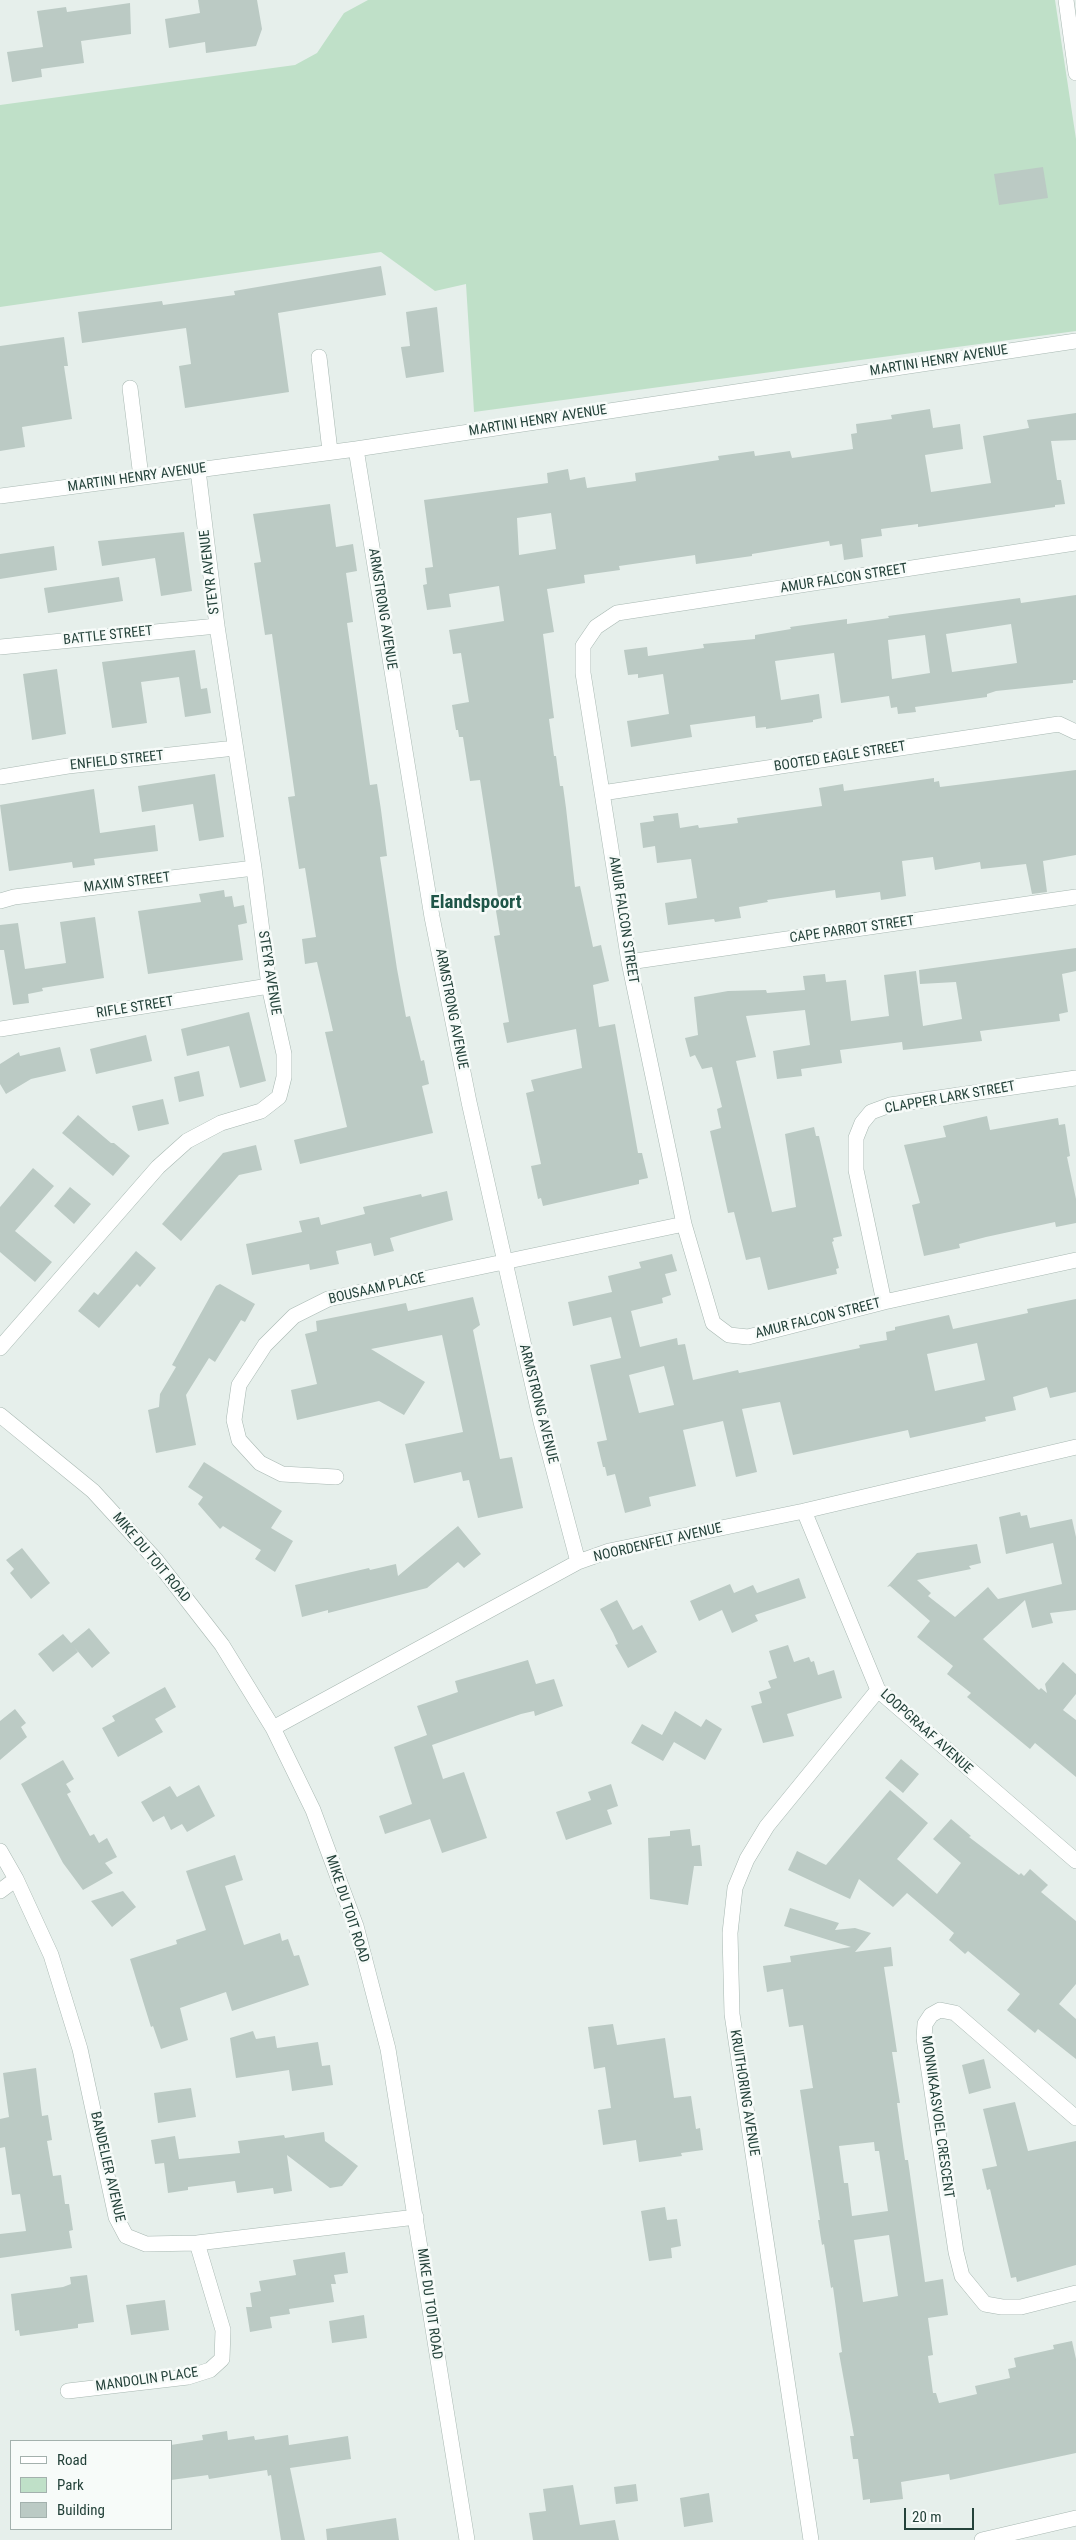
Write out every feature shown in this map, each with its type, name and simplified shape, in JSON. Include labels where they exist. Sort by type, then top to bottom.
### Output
[{"type":"street","points":[[1066,0],[1076,73]]},
{"type":"street","name":"MARTINI HENRY AVENUE","points":[[0,496],[356,448],[1076,341]]},
{"type":"street","points":[[319,357],[330,451]]},
{"type":"street","points":[[130,388],[141,477]]},
{"type":"street","name":"ARMSTRONG AVENUE","points":[[356,448],[432,917],[504,1262],[541,1422],[578,1562]]},
{"type":"street","name":"STEYR AVENUE","points":[[0,1348],[166,1160],[187,1141],[221,1123],[261,1111],[279,1097],[284,1077],[284,1054],[269,986],[254,868],[217,626],[198,470]]},
{"type":"street","name":"AMUR FALCON STREET","points":[[1076,543],[616,613],[596,627],[583,646],[583,673],[629,962],[684,1224],[713,1323],[729,1335],[748,1337],[884,1302],[1076,1260]]},
{"type":"street","name":"BATTLE STREET","points":[[0,647],[217,626]]},
{"type":"street","name":"BOOTED EAGLE STREET","points":[[602,793],[1059,724],[1076,732]]},
{"type":"street","name":"ENFIELD STREET","points":[[0,777],[68,766],[235,748]]},
{"type":"street","name":"MAXIM STREET","points":[[0,901],[14,897],[254,868]]},
{"type":"street","name":"CAPE PARROT STREET","points":[[629,962],[1076,897]]},
{"type":"street","name":"RIFLE STREET","points":[[0,1030],[269,986]]},
{"type":"street","name":"CLAPPER LARK STREET","points":[[884,1302],[856,1170],[856,1138],[862,1123],[871,1112],[890,1105],[1076,1078]]},
{"type":"street","name":"BOUSAAM PLACE","points":[[336,1477],[282,1474],[260,1463],[239,1440],[234,1420],[239,1385],[265,1345],[294,1316],[328,1299],[684,1224]]},
{"type":"street","name":"MIKE DU TOIT ROAD","points":[[0,1415],[93,1492],[156,1560],[222,1645],[273,1728],[312,1810],[356,1926],[388,2049],[416,2217],[449,2442],[467,2540]]},
{"type":"street","name":"NOORDENFELT AVENUE","points":[[273,1728],[578,1562],[609,1551],[804,1511],[1076,1447]]},
{"type":"street","name":"LOOPGRAAF AVENUE","points":[[804,1511],[878,1690],[1076,1861]]},
{"type":"street","name":"KRUITHORING AVENUE","points":[[811,2540],[732,2014],[730,1933],[734,1888],[747,1859],[767,1826],[878,1690]]},
{"type":"street","name":"BANDELIER AVENUE","points":[[0,1851],[16,1879],[51,1955],[80,2049],[116,2217],[126,2236],[146,2244],[196,2243],[416,2217]]},
{"type":"street","points":[[0,1891],[16,1879]]},
{"type":"street","name":"MONNIKAASVOEL CRESCENT","points":[[1076,2118],[954,2012],[940,2010],[931,2015],[925,2024],[924,2038],[956,2252],[962,2276],[985,2304],[1002,2307],[1021,2307],[1076,2293]]},
{"type":"street","name":"MANDOLIN PLACE","points":[[68,2391],[188,2377],[210,2370],[222,2359],[223,2330],[196,2243]]},
{"type":"street","points":[[982,2540],[1076,2518]]},
{"type":"green space","points":[[368,0],[1055,0],[1076,139],[1076,331],[474,412],[466,284],[435,291],[381,252],[0,307],[0,105],[295,65],[317,53],[344,13]]},
{"type":"building","points":[[198,0],[257,0],[262,29],[256,46],[206,53],[205,42],[169,48],[165,19],[200,13]]},
{"type":"building","points":[[130,3],[131,34],[81,41],[84,63],[41,69],[42,77],[12,82],[7,52],[43,47],[37,11],[66,7],[67,12]]},
{"type":"building","points":[[1043,167],[1048,198],[999,205],[994,174]]},
{"type":"building","points":[[381,266],[386,295],[278,313],[289,392],[185,408],[179,366],[191,364],[186,328],[82,343],[78,312],[162,301],[163,305],[235,295],[234,291]]},
{"type":"building","points":[[437,307],[444,372],[406,378],[401,347],[410,346],[406,312]]},
{"type":"building","points":[[64,337],[68,366],[64,366],[72,419],[22,427],[25,447],[0,451],[0,346]]},
{"type":"building","points":[[930,409],[933,428],[960,424],[963,449],[925,455],[931,492],[991,483],[983,436],[1029,428],[1027,420],[1076,413],[1076,440],[1051,441],[1057,480],[1061,480],[1065,504],[918,527],[918,524],[881,529],[882,536],[861,539],[863,557],[844,560],[842,544],[830,546],[829,541],[752,554],[752,556],[696,564],[695,555],[619,566],[620,570],[584,575],[585,583],[547,589],[554,632],[543,634],[554,718],[549,719],[554,756],[556,756],[560,786],[563,786],[575,887],[580,886],[593,947],[601,945],[609,981],[593,985],[599,1027],[615,1024],[638,1153],[642,1153],[648,1178],[639,1180],[639,1184],[543,1206],[541,1198],[538,1199],[531,1166],[541,1164],[526,1093],[534,1091],[531,1080],[582,1068],[576,1029],[507,1043],[503,1023],[509,1022],[494,936],[500,935],[494,899],[498,898],[497,890],[480,780],[470,781],[463,737],[459,737],[458,730],[456,730],[452,705],[469,702],[461,653],[453,654],[449,630],[504,621],[499,586],[449,594],[451,607],[427,610],[423,585],[427,584],[425,568],[433,567],[424,500],[548,483],[547,473],[568,469],[570,480],[585,477],[587,488],[636,481],[635,473],[719,460],[718,456],[754,451],[755,456],[790,451],[792,458],[853,449],[851,434],[857,433],[856,424],[892,419],[891,415]],"holes":[[[551,513],[556,549],[519,555],[517,518]]]},
{"type":"building","points":[[330,504],[336,547],[353,544],[357,571],[346,573],[353,622],[347,623],[370,785],[377,784],[381,810],[387,856],[380,857],[397,969],[406,1017],[410,1016],[421,1061],[424,1060],[429,1084],[422,1086],[433,1133],[300,1164],[294,1140],[347,1127],[325,1032],[333,1031],[317,962],[305,964],[302,939],[316,937],[305,868],[299,869],[288,797],[295,796],[272,634],[265,635],[254,563],[261,562],[253,514]]},
{"type":"building","points":[[184,532],[192,591],[161,596],[155,558],[102,566],[98,541]]},
{"type":"building","points":[[54,546],[57,570],[0,579],[0,554]]},
{"type":"building","points":[[119,577],[123,601],[48,613],[44,588]]},
{"type":"building","points":[[1076,595],[1076,680],[1073,680],[1073,683],[996,691],[987,694],[987,697],[915,707],[916,712],[898,714],[897,707],[891,708],[889,696],[841,703],[834,653],[775,661],[781,700],[819,694],[822,718],[813,720],[813,722],[766,729],[766,727],[756,728],[755,716],[690,725],[692,737],[631,747],[627,721],[669,714],[663,674],[638,678],[638,674],[628,675],[624,650],[647,647],[648,656],[704,648],[703,644],[755,639],[755,635],[791,629],[790,627],[847,619],[847,624],[889,618],[888,616],[1020,598],[1021,603]],"holes":[[[1011,624],[1017,663],[952,672],[946,634]],[[925,635],[930,673],[892,679],[888,640]]]},
{"type":"building","points":[[195,650],[201,689],[207,688],[211,713],[185,717],[179,677],[141,682],[147,723],[112,728],[102,662]]},
{"type":"building","points":[[57,669],[66,734],[32,740],[23,674]]},
{"type":"building","points":[[1076,770],[1076,855],[1043,861],[1047,892],[1032,894],[1026,864],[981,869],[980,862],[935,870],[933,857],[902,861],[906,896],[881,900],[880,892],[836,898],[835,890],[767,900],[768,902],[739,907],[741,918],[715,922],[714,919],[668,925],[665,903],[697,898],[691,859],[657,863],[655,846],[643,848],[640,823],[654,821],[653,816],[678,813],[680,828],[698,825],[699,828],[738,823],[737,818],[822,806],[819,788],[843,784],[844,791],[934,778],[934,782],[939,781],[940,787]]},
{"type":"building","points":[[215,774],[224,837],[199,841],[193,804],[142,812],[138,786]]},
{"type":"building","points":[[94,789],[100,833],[155,825],[158,851],[94,859],[95,865],[73,868],[72,862],[9,871],[0,805]]},
{"type":"building","points":[[224,890],[225,897],[232,896],[234,907],[244,905],[247,923],[238,925],[243,960],[148,974],[138,911],[201,902],[199,894]]},
{"type":"building","points":[[95,917],[104,978],[42,988],[43,991],[28,994],[29,1003],[13,1005],[4,950],[0,950],[0,925],[18,923],[25,969],[66,963],[60,922]]},
{"type":"building","points":[[1076,948],[1076,971],[1062,974],[1068,1012],[1059,1014],[1060,1021],[980,1031],[982,1041],[903,1050],[902,1042],[840,1050],[842,1063],[801,1069],[802,1076],[777,1079],[773,1051],[810,1045],[805,1010],[746,1016],[756,1057],[736,1061],[772,1212],[796,1207],[785,1134],[814,1127],[816,1136],[819,1136],[842,1236],[833,1238],[834,1241],[832,1242],[839,1268],[836,1269],[837,1274],[768,1290],[760,1257],[746,1260],[734,1212],[728,1213],[710,1131],[721,1128],[717,1109],[722,1107],[712,1067],[702,1069],[695,1055],[690,1057],[685,1038],[698,1035],[694,997],[728,991],[766,990],[767,993],[805,990],[803,976],[825,974],[826,982],[846,980],[851,1021],[889,1016],[884,975],[916,971],[923,1026],[962,1019],[956,982],[920,984],[919,970]]},
{"type":"building","points":[[249,1012],[266,1081],[240,1088],[229,1046],[187,1056],[181,1029]]},
{"type":"building","points":[[146,1035],[152,1061],[96,1074],[90,1049]]},
{"type":"building","points":[[60,1047],[66,1071],[31,1079],[6,1094],[0,1084],[0,1064],[19,1052],[20,1056]]},
{"type":"building","points":[[199,1071],[204,1096],[179,1102],[174,1077]]},
{"type":"building","points":[[163,1099],[169,1124],[138,1131],[132,1106]]},
{"type":"building","points":[[78,1115],[111,1143],[114,1143],[130,1156],[113,1176],[62,1133]]},
{"type":"building","points":[[987,1116],[990,1130],[1058,1118],[1059,1125],[1065,1124],[1070,1156],[1067,1157],[1076,1199],[1076,1223],[1056,1227],[1055,1222],[959,1244],[960,1248],[924,1256],[912,1205],[920,1203],[904,1145],[946,1137],[943,1126]]},
{"type":"building","points":[[256,1145],[262,1170],[239,1175],[181,1241],[162,1224],[223,1153]]},
{"type":"building","points":[[33,1168],[54,1186],[15,1231],[52,1262],[35,1282],[0,1252],[0,1207]]},
{"type":"building","points":[[70,1187],[91,1204],[74,1224],[54,1206]]},
{"type":"building","points":[[447,1191],[453,1220],[390,1238],[394,1251],[374,1256],[371,1243],[336,1251],[339,1264],[310,1270],[309,1264],[252,1275],[246,1244],[302,1232],[299,1221],[319,1217],[321,1225],[365,1214],[363,1207],[421,1194],[422,1197]]},
{"type":"building","points":[[136,1251],[156,1268],[140,1287],[137,1284],[99,1328],[78,1311],[94,1292],[98,1295]]},
{"type":"building","points":[[672,1254],[677,1271],[665,1274],[671,1295],[662,1298],[663,1303],[631,1311],[640,1347],[677,1338],[678,1345],[685,1344],[693,1380],[738,1370],[739,1373],[860,1348],[859,1345],[887,1340],[886,1332],[895,1330],[895,1327],[949,1315],[953,1329],[1028,1313],[1027,1309],[1076,1299],[1076,1392],[1050,1398],[1047,1387],[1013,1397],[1016,1410],[985,1417],[986,1421],[910,1438],[908,1430],[793,1455],[780,1402],[742,1409],[757,1472],[736,1477],[723,1421],[683,1430],[696,1486],[649,1497],[651,1506],[625,1513],[615,1474],[607,1476],[597,1442],[607,1440],[590,1365],[621,1358],[611,1317],[573,1326],[568,1302],[612,1292],[608,1276],[641,1268],[639,1262]],"holes":[[[977,1343],[985,1380],[935,1391],[927,1354]],[[664,1366],[674,1405],[639,1413],[629,1375]]]},
{"type":"building","points":[[220,1284],[255,1304],[245,1322],[241,1320],[215,1362],[209,1358],[186,1395],[196,1445],[156,1453],[148,1410],[159,1407],[160,1394],[176,1367],[172,1365],[216,1286]]},
{"type":"building","points":[[473,1297],[480,1325],[473,1330],[500,1459],[512,1457],[523,1508],[478,1518],[469,1480],[463,1481],[461,1472],[414,1483],[405,1444],[463,1432],[442,1335],[371,1349],[425,1382],[404,1415],[379,1401],[297,1420],[291,1390],[317,1384],[305,1334],[317,1331],[316,1321],[406,1303],[408,1311]]},
{"type":"building","points":[[204,1462],[282,1511],[271,1528],[293,1541],[275,1572],[255,1559],[261,1550],[223,1526],[220,1529],[198,1504],[203,1497],[188,1487]]},
{"type":"building","points":[[1020,1512],[1021,1516],[1027,1515],[1030,1528],[1072,1519],[1076,1537],[1076,1610],[1050,1613],[1053,1623],[1032,1628],[1025,1600],[983,1639],[1039,1690],[1041,1688],[1047,1693],[1045,1684],[1063,1662],[1076,1674],[1076,1694],[1063,1710],[1076,1720],[1076,1777],[1035,1743],[1030,1749],[967,1697],[971,1693],[947,1674],[953,1666],[917,1637],[930,1621],[890,1586],[887,1587],[917,1553],[977,1544],[981,1563],[969,1566],[971,1569],[917,1580],[931,1593],[928,1596],[955,1617],[988,1587],[998,1599],[1062,1584],[1053,1543],[1006,1554],[999,1517]]},
{"type":"building","points":[[458,1526],[481,1554],[464,1568],[458,1562],[427,1588],[328,1613],[328,1610],[302,1617],[295,1585],[369,1568],[370,1570],[396,1564],[398,1576]]},
{"type":"building","points":[[22,1548],[50,1583],[31,1599],[10,1573],[14,1569],[6,1560]]},
{"type":"building","points":[[799,1578],[806,1598],[755,1615],[758,1621],[732,1633],[722,1610],[699,1621],[690,1601],[730,1584],[734,1593],[753,1585],[757,1593]]},
{"type":"building","points":[[617,1600],[633,1630],[642,1625],[657,1652],[628,1668],[615,1645],[618,1644],[600,1609]]},
{"type":"building","points":[[89,1628],[110,1653],[92,1668],[74,1647],[78,1652],[53,1672],[38,1654],[63,1634],[71,1643]]},
{"type":"building","points":[[788,1645],[794,1662],[809,1657],[811,1662],[814,1661],[818,1675],[834,1670],[842,1698],[787,1714],[794,1736],[763,1743],[751,1706],[762,1703],[759,1692],[771,1688],[768,1681],[777,1678],[769,1651]]},
{"type":"building","points":[[528,1660],[536,1684],[554,1679],[563,1706],[535,1716],[534,1711],[521,1714],[432,1745],[443,1779],[464,1772],[487,1838],[442,1853],[430,1819],[385,1834],[379,1816],[412,1804],[394,1747],[427,1735],[417,1706],[458,1692],[455,1681]]},
{"type":"building","points":[[165,1687],[176,1707],[155,1719],[163,1732],[118,1757],[102,1728],[115,1721],[112,1716]]},
{"type":"building","points":[[15,1709],[26,1723],[21,1727],[27,1737],[0,1760],[0,1721]]},
{"type":"building","points":[[675,1711],[701,1727],[706,1719],[722,1729],[705,1760],[674,1742],[663,1761],[631,1743],[642,1724],[662,1735]]},
{"type":"building","points":[[901,1759],[919,1774],[903,1793],[885,1778]]},
{"type":"building","points":[[63,1760],[74,1779],[66,1784],[71,1792],[67,1794],[90,1836],[94,1834],[99,1843],[107,1838],[117,1857],[105,1863],[113,1873],[83,1890],[63,1863],[21,1784]]},
{"type":"building","points":[[611,1784],[618,1806],[607,1810],[612,1824],[566,1840],[556,1812],[591,1800],[588,1792]]},
{"type":"building","points":[[199,1785],[215,1816],[187,1832],[182,1824],[171,1830],[164,1816],[153,1822],[141,1802],[170,1786],[177,1797]]},
{"type":"building","points":[[890,1790],[928,1823],[897,1859],[937,1894],[961,1863],[933,1839],[951,1819],[971,1836],[969,1837],[1019,1875],[1021,1873],[1024,1876],[1030,1869],[1048,1885],[1041,1892],[1076,1921],[1076,1984],[1059,2004],[1076,2019],[1076,2059],[1038,2029],[1035,2033],[1007,2010],[1020,1994],[968,1951],[965,1954],[949,1940],[954,1933],[907,1893],[893,1907],[859,1879],[850,1899],[788,1870],[797,1851],[826,1865]]},
{"type":"building","points":[[690,1829],[692,1846],[700,1845],[702,1866],[694,1866],[688,1905],[650,1899],[648,1838],[670,1836],[670,1831]]},
{"type":"building","points":[[235,1855],[243,1880],[225,1886],[244,1945],[280,1933],[282,1941],[288,1939],[294,1956],[299,1955],[309,1985],[232,2011],[226,1992],[180,2008],[188,2040],[161,2049],[153,2026],[151,2027],[130,1959],[177,1944],[176,1940],[206,1930],[186,1871]]},
{"type":"building","points":[[123,1891],[136,1907],[112,1927],[91,1901]]},
{"type":"building","points":[[790,1908],[839,1923],[835,1930],[855,1928],[871,1933],[855,1952],[891,1947],[893,1966],[884,1967],[897,2052],[892,2052],[900,2103],[897,2103],[905,2160],[908,2160],[925,2282],[943,2279],[948,2315],[928,2318],[933,2355],[928,2356],[933,2393],[936,2393],[939,2403],[977,2394],[975,2386],[1010,2378],[1008,2369],[1016,2367],[1014,2358],[1054,2349],[1053,2345],[1072,2341],[1076,2359],[1076,2453],[950,2480],[949,2474],[901,2482],[903,2499],[870,2503],[870,2499],[863,2500],[858,2459],[853,2459],[850,2436],[854,2436],[839,2353],[842,2352],[833,2287],[831,2288],[824,2244],[822,2245],[818,2220],[820,2220],[800,2090],[813,2088],[803,2025],[789,2027],[783,1989],[767,1992],[763,1966],[791,1962],[790,1956],[851,1947],[784,1926]],"holes":[[[874,2142],[875,2151],[879,2151],[888,2211],[852,2216],[848,2183],[844,2183],[839,2146]],[[889,2235],[898,2296],[863,2302],[854,2240]]]},
{"type":"building","points":[[613,2024],[617,2045],[665,2038],[674,2098],[691,2096],[696,2129],[700,2128],[703,2150],[681,2153],[682,2156],[639,2162],[636,2140],[603,2145],[598,2110],[611,2108],[605,2067],[594,2069],[588,2027]]},
{"type":"building","points":[[253,2031],[256,2039],[275,2036],[277,2048],[318,2042],[322,2066],[330,2065],[333,2085],[292,2091],[289,2070],[236,2078],[230,2038]]},
{"type":"building","points":[[984,2059],[991,2088],[969,2094],[962,2065]]},
{"type":"building","points":[[36,2068],[42,2116],[48,2115],[52,2140],[47,2141],[53,2176],[61,2175],[65,2204],[69,2204],[73,2230],[69,2231],[72,2248],[0,2258],[0,2234],[26,2231],[20,2194],[12,2195],[5,2147],[0,2148],[0,2119],[9,2117],[3,2073]]},
{"type":"building","points":[[191,2088],[196,2117],[158,2123],[154,2093]]},
{"type":"building","points":[[1015,2102],[1028,2151],[1076,2141],[1076,2265],[1017,2282],[1016,2277],[1011,2278],[990,2189],[987,2190],[982,2169],[997,2166],[983,2109]]},
{"type":"building","points":[[324,2132],[325,2141],[358,2166],[342,2186],[330,2188],[287,2155],[292,2191],[274,2194],[273,2188],[237,2193],[235,2181],[188,2187],[188,2190],[168,2193],[164,2163],[155,2164],[151,2140],[175,2136],[179,2159],[240,2153],[238,2141],[284,2135],[285,2138]]},
{"type":"building","points":[[665,2207],[667,2220],[677,2219],[681,2246],[671,2248],[672,2258],[649,2261],[641,2211]]},
{"type":"building","points":[[345,2252],[348,2273],[334,2275],[336,2284],[331,2284],[334,2302],[289,2309],[290,2314],[270,2317],[272,2328],[250,2332],[246,2307],[252,2307],[250,2293],[261,2291],[259,2281],[296,2275],[293,2260]]},
{"type":"building","points":[[87,2275],[94,2322],[78,2324],[78,2328],[20,2336],[19,2330],[15,2331],[11,2294],[63,2287],[71,2284],[70,2277]]},
{"type":"building","points":[[165,2300],[169,2330],[131,2335],[126,2305]]},
{"type":"building","points":[[364,2315],[367,2338],[332,2343],[329,2321]]},
{"type":"building","points":[[227,2431],[228,2440],[254,2436],[255,2440],[288,2435],[289,2445],[348,2436],[351,2459],[290,2468],[305,2540],[281,2540],[271,2475],[268,2476],[267,2470],[209,2479],[208,2475],[172,2480],[172,2445],[203,2440],[202,2435]]},
{"type":"building","points":[[636,2484],[638,2501],[616,2504],[614,2487]]},
{"type":"building","points":[[573,2485],[580,2525],[615,2520],[619,2540],[533,2540],[529,2513],[546,2511],[543,2489]]},
{"type":"building","points":[[709,2493],[713,2522],[684,2527],[680,2498]]},
{"type":"building","points":[[396,2518],[399,2540],[327,2540],[326,2529]]},
{"type":"district","name":"Elandspoort","points":[[476,903]]}]
